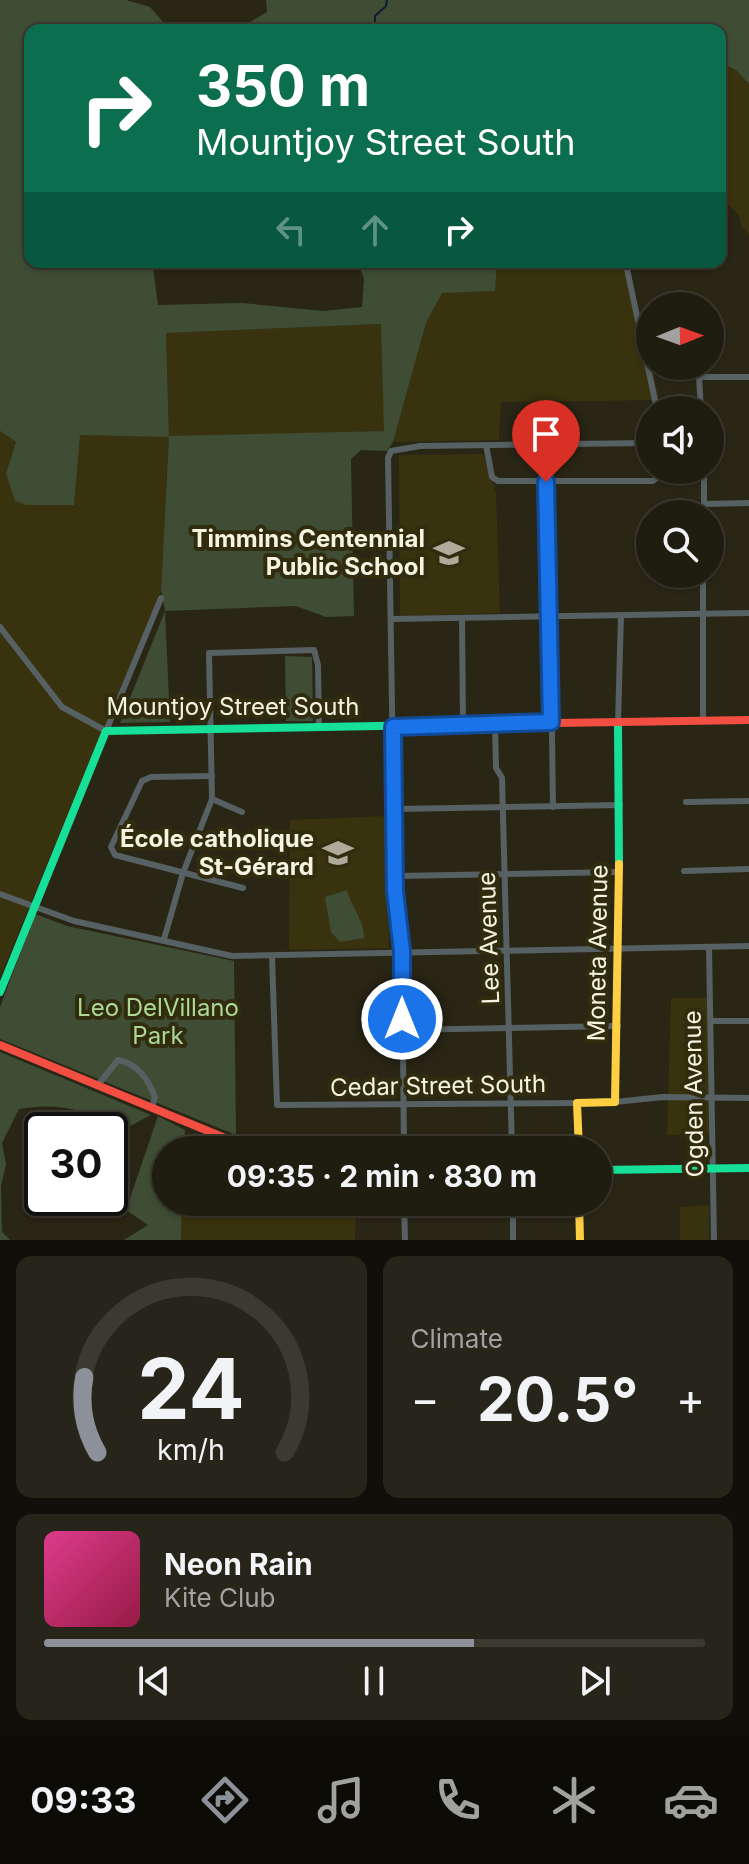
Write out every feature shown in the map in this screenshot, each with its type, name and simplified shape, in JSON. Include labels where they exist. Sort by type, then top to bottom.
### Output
[{"type":"street","points":[[627,269],[654,396]]},
{"type":"street","points":[[700,396],[699,377],[749,377]]},
{"type":"street","points":[[548,443],[546,482],[553,807]]},
{"type":"street","points":[[404,1136],[402,951],[395,876],[388,458],[391,451],[486,445],[636,443]]},
{"type":"street","points":[[486,445],[492,477],[498,481],[636,481]]},
{"type":"street","points":[[724,504],[749,503]]},
{"type":"street","points":[[703,588],[703,720]]},
{"type":"street","points":[[0,992],[161,598]]},
{"type":"street","points":[[391,619],[749,613]]},
{"type":"street","points":[[618,723],[621,615]]},
{"type":"street","points":[[462,618],[463,726]]},
{"type":"street","name":"Mountjoy Street South","points":[[0,627],[62,707],[106,731],[749,720]]},
{"type":"street","points":[[164,939],[183,873],[212,799],[209,653],[306,649],[317,653],[319,728]]},
{"type":"street","name":"Moneta Avenue","points":[[615,1102],[620,948],[618,723]]},
{"type":"street","name":"Lee Avenue","points":[[495,725],[496,768],[502,778],[512,1136]]},
{"type":"street","points":[[212,776],[151,777],[142,781],[111,847],[115,855],[243,888]]},
{"type":"street","points":[[212,799],[242,812]]},
{"type":"street","points":[[686,802],[749,801]]},
{"type":"street","points":[[395,809],[620,805]]},
{"type":"street","points":[[684,871],[749,869]]},
{"type":"street","points":[[395,876],[620,872]]},
{"type":"street","points":[[0,894],[74,921],[232,956],[749,946]]},
{"type":"street","name":"Ogden Avenue","points":[[709,947],[714,1240]]},
{"type":"street","name":"Cedar Street South","points":[[272,956],[277,1105],[403,1106],[615,1102],[663,1097],[749,1098]]},
{"type":"street","points":[[711,1021],[749,1021]]},
{"type":"street","points":[[402,1030],[618,1026]]},
{"type":"street","points":[[0,1045],[220,1136]]},
{"type":"street","points":[[97,1086],[118,1060],[129,1062],[149,1083],[155,1097],[152,1108]]},
{"type":"street","points":[[577,1103],[578,1136]]},
{"type":"street","points":[[612,1170],[749,1168]]},
{"type":"street","points":[[404,1216],[405,1240]]},
{"type":"street","points":[[513,1216],[513,1240]]},
{"type":"street","points":[[579,1216],[580,1240]]},
{"type":"shaded area","points":[[726,65],[737,71],[749,84],[749,235],[741,226],[739,215],[726,203]]},
{"type":"shaded area","points":[[497,268],[629,268],[636,298],[636,380],[655,380],[658,396],[636,396],[636,400],[501,402],[499,440],[393,442],[426,323],[442,292],[495,291]]},
{"type":"shaded area","points":[[382,324],[385,431],[169,437],[161,590],[0,977],[0,431],[16,442],[6,473],[80,435],[169,436],[166,333]]},
{"type":"shaded area","name":"Timmins Centennial Public School","points":[[483,454],[496,493],[500,613],[400,616],[399,455]]},
{"type":"shaded area","name":"École catholique St-Gérard","points":[[387,816],[389,948],[289,950],[290,820]]},
{"type":"shaded area","points":[[671,998],[708,998],[709,1134],[667,1135]]},
{"type":"shaded area","points":[[709,1205],[709,1240],[680,1240],[680,1207]]},
{"type":"shaded area","points":[[182,1216],[356,1216],[355,1240],[181,1240]]},
{"type":"green space","points":[[0,0],[126,0],[150,7],[165,24],[24,24],[24,268],[153,268],[158,305],[242,303],[324,311],[362,307],[364,279],[360,268],[497,268],[495,291],[442,293],[426,323],[393,442],[387,451],[361,450],[351,459],[354,616],[326,617],[296,606],[165,611],[161,590],[169,437],[80,435],[74,505],[26,505],[15,501],[6,473],[16,442],[0,431]],"holes":[[[381,324],[384,431],[169,436],[166,333]]]},
{"type":"green space","points":[[266,0],[749,0],[749,84],[737,71],[726,65],[726,24],[247,24],[267,12]]},
{"type":"green space","points":[[165,611],[170,722],[120,723]]},
{"type":"green space","points":[[285,656],[312,657],[313,721],[286,721]]},
{"type":"green space","points":[[347,890],[364,938],[340,942],[331,932],[325,897]]},
{"type":"green space","name":"Leo DelVillano Park","points":[[35,914],[67,926],[234,961],[236,1135],[0,1039],[0,1007]]},
{"type":"green space","points":[[0,1052],[151,1115],[128,1127],[128,1112],[81,1112],[55,1107],[19,1109],[2,1143],[6,1164],[1,1186],[2,1232],[10,1240],[0,1240]]},
{"type":"green space","points":[[158,1116],[185,1130],[185,1136],[152,1136],[152,1216],[182,1216],[181,1240],[124,1240],[148,1225],[128,1211]]},
{"type":"waterway","points":[[375,24],[375,16],[386,6],[387,0]]},
{"type":"traffic: fast","points":[[618,723],[619,864]]},
{"type":"traffic: fast","points":[[0,992],[106,731],[487,724]]},
{"type":"traffic: fast","points":[[612,1170],[749,1168]]},
{"type":"traffic: slow","points":[[578,1136],[577,1103],[615,1102],[619,864]]},
{"type":"traffic: slow","points":[[579,1216],[580,1240]]},
{"type":"traffic: jam","points":[[487,724],[749,720]]},
{"type":"traffic: jam","points":[[0,1045],[220,1136]]},
{"type":"place","name":"Timmins Centennial Public School","points":[[449,553]]},
{"type":"place","name":"École catholique St-Gérard","points":[[338,853]]},
{"type":"route","points":[[402,1019],[402,951],[395,891],[393,727],[551,722],[546,482]]}]
